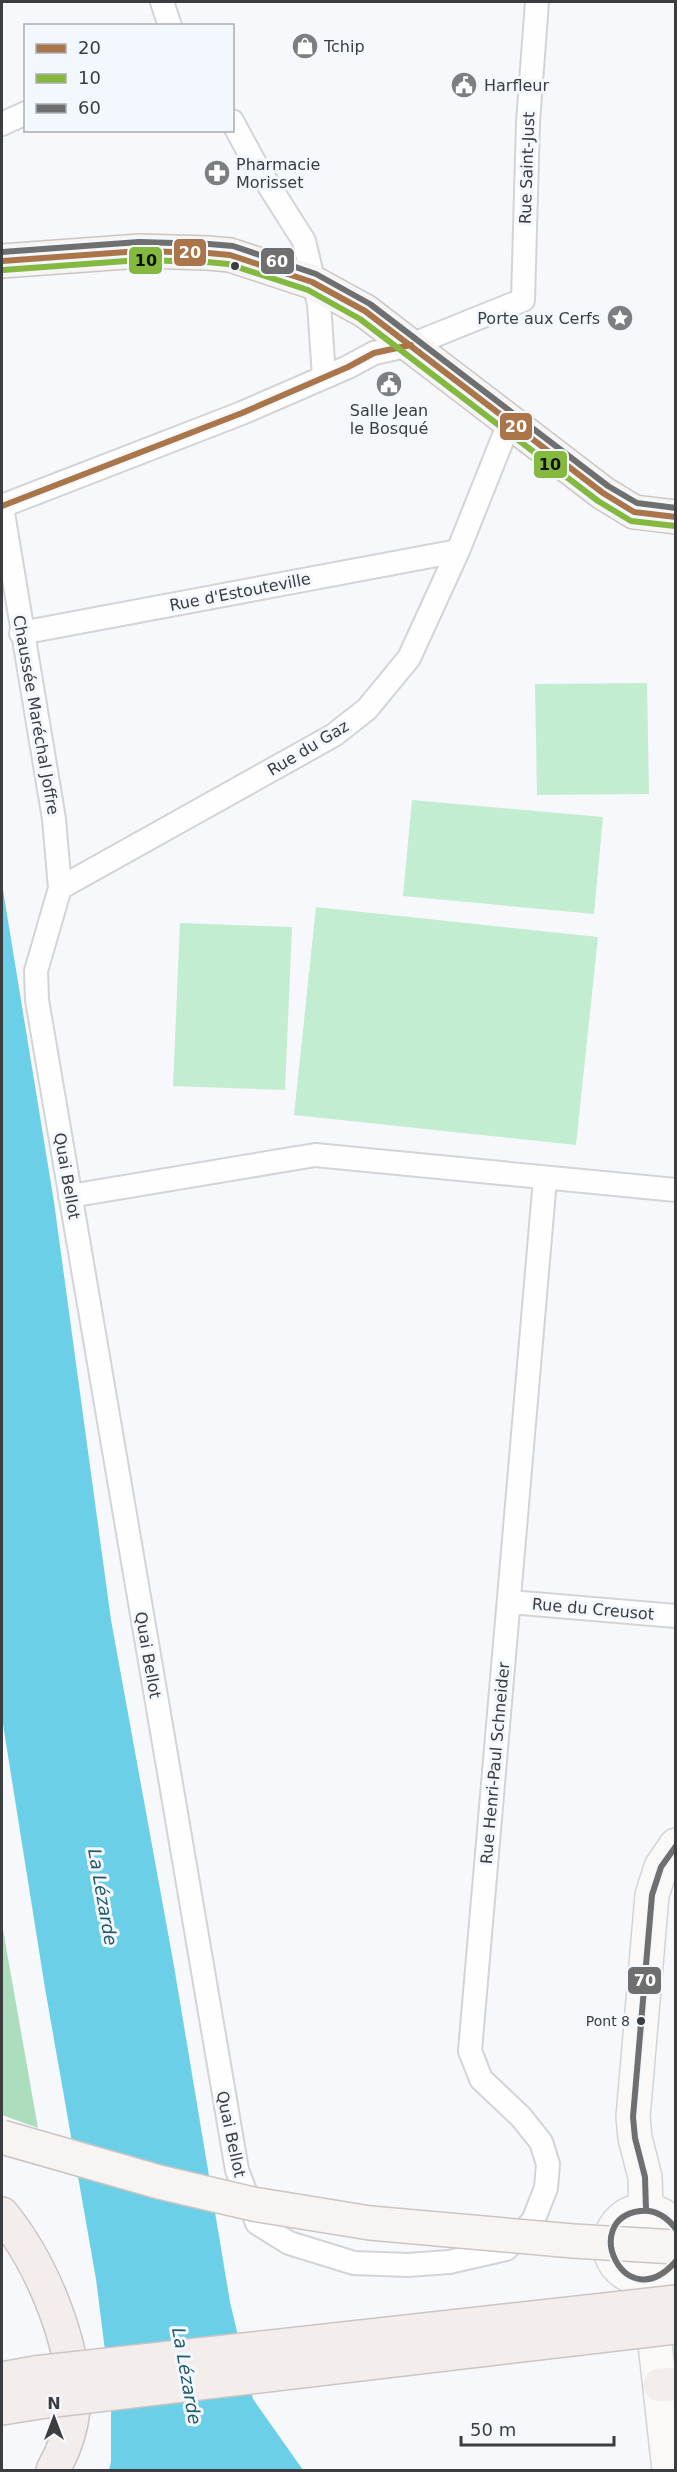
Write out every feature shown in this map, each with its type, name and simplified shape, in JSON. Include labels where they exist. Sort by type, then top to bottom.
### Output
[{"type":"highway","points":[[2,2214],[24,2247],[45,2288],[70,2363],[73,2409],[65,2446],[53,2470]]},
{"type":"highway","points":[[2,2406],[40,2387],[675,2302]]},
{"type":"highway","points":[[2,2377],[40,2387],[675,2326]]},
{"type":"main road","points":[[2,261],[140,251],[208,253],[230,255],[312,282],[365,311],[603,493],[634,512],[675,517]]},
{"type":"main road","points":[[2,2137],[159,2182],[253,2204],[370,2223],[573,2241],[675,2247]]},
{"type":"street","name":"Rue Saint-Just","points":[[411,345],[523,300],[528,122],[537,2]]},
{"type":"street","points":[[2,124],[24,113]]},
{"type":"street","points":[[234,125],[257,167],[304,241],[319,304],[324,377]]},
{"type":"street","points":[[2,507],[242,413],[374,353],[411,345]]},
{"type":"street","name":"Rue du Gaz","points":[[60,888],[334,735],[367,709],[409,658],[459,551],[509,423]]},
{"type":"street","name":"Chaussée Maréchal Joffre","points":[[2,507],[21,633],[54,819],[60,888]]},
{"type":"street","name":"Rue d'Estouteville","points":[[21,633],[459,551]]},
{"type":"street","name":"Quai Bellot","points":[[60,888],[36,970],[37,1000],[237,2170],[257,2223],[289,2243],[354,2263],[408,2265],[449,2262]]},
{"type":"street","points":[[70,1196],[315,1155],[675,1190]]},
{"type":"street","name":"Rue Henri-Paul Schneider","points":[[449,2262],[506,2249],[532,2221],[546,2188],[548,2164],[541,2142],[521,2117],[481,2079],[470,2051],[545,1179]]},
{"type":"street","name":"Rue du Creusot","points":[[510,1602],[675,1616]]},
{"type":"street","points":[[646,2210],[645,2177],[635,2138],[633,2117],[652,1895],[661,1867],[675,1845]]},
{"type":"street","points":[[675,2230],[664,2216],[646,2210],[635,2211],[618,2223],[610,2242],[614,2262],[633,2278],[648,2280],[666,2273],[675,2260]]},
{"type":"street","points":[[648,2280],[668,2385],[669,2470]]},
{"type":"green space","points":[[647,683],[649,794],[537,795],[535,684]]},
{"type":"green space","points":[[412,800],[603,817],[594,914],[403,896]]},
{"type":"green space","points":[[316,907],[598,937],[576,1145],[294,1115]]},
{"type":"green space","points":[[180,923],[292,927],[285,1090],[173,1086]]},
{"type":"green space","points":[[2,1924],[38,2128],[2,2115]]},
{"type":"water","name":"La Lézarde","points":[[2,884],[54,1202],[111,1620],[174,1966],[230,2302],[253,2399],[303,2470],[109,2470],[111,2398],[96,2279],[45,1988],[2,1718]]},
{"type":"transit line","name":"60","points":[[2,252],[139,242],[209,244],[233,246],[316,274],[370,304],[608,486],[637,503],[676,508]]},
{"type":"transit line","name":"20","points":[[2,261],[140,251],[208,253],[230,255],[312,282],[365,311],[603,493],[634,512],[676,517]]},
{"type":"transit line","name":"10","points":[[3,270],[140,260],[207,262],[228,264],[308,290],[360,319],[598,501],[631,521],[675,526]]},
{"type":"transit line","name":"20","points":[[2,506],[242,413],[348,367],[374,353],[411,345]]},
{"type":"transit line","name":"70","points":[[646,2210],[645,2177],[635,2138],[633,2117],[652,1895],[661,1867],[676,1846]]},
{"type":"transit line","name":"70","points":[[676,2229],[660,2215],[651,2211],[640,2211],[622,2218],[613,2230],[611,2246],[616,2261],[626,2273],[640,2279],[657,2276],[676,2261]]},
{"type":"place","name":"Tchip","points":[[305,46]]},
{"type":"place","name":"Harfleur","points":[[464,85]]},
{"type":"place","name":"Pharmacie Morisset","points":[[217,173]]},
{"type":"place","name":"Porte aux Cerfs","points":[[620,318]]},
{"type":"place","name":"Salle Jean le Bosqué","points":[[389,384]]},
{"type":"place","name":"Pont 8","points":[[641,2021]]}]
